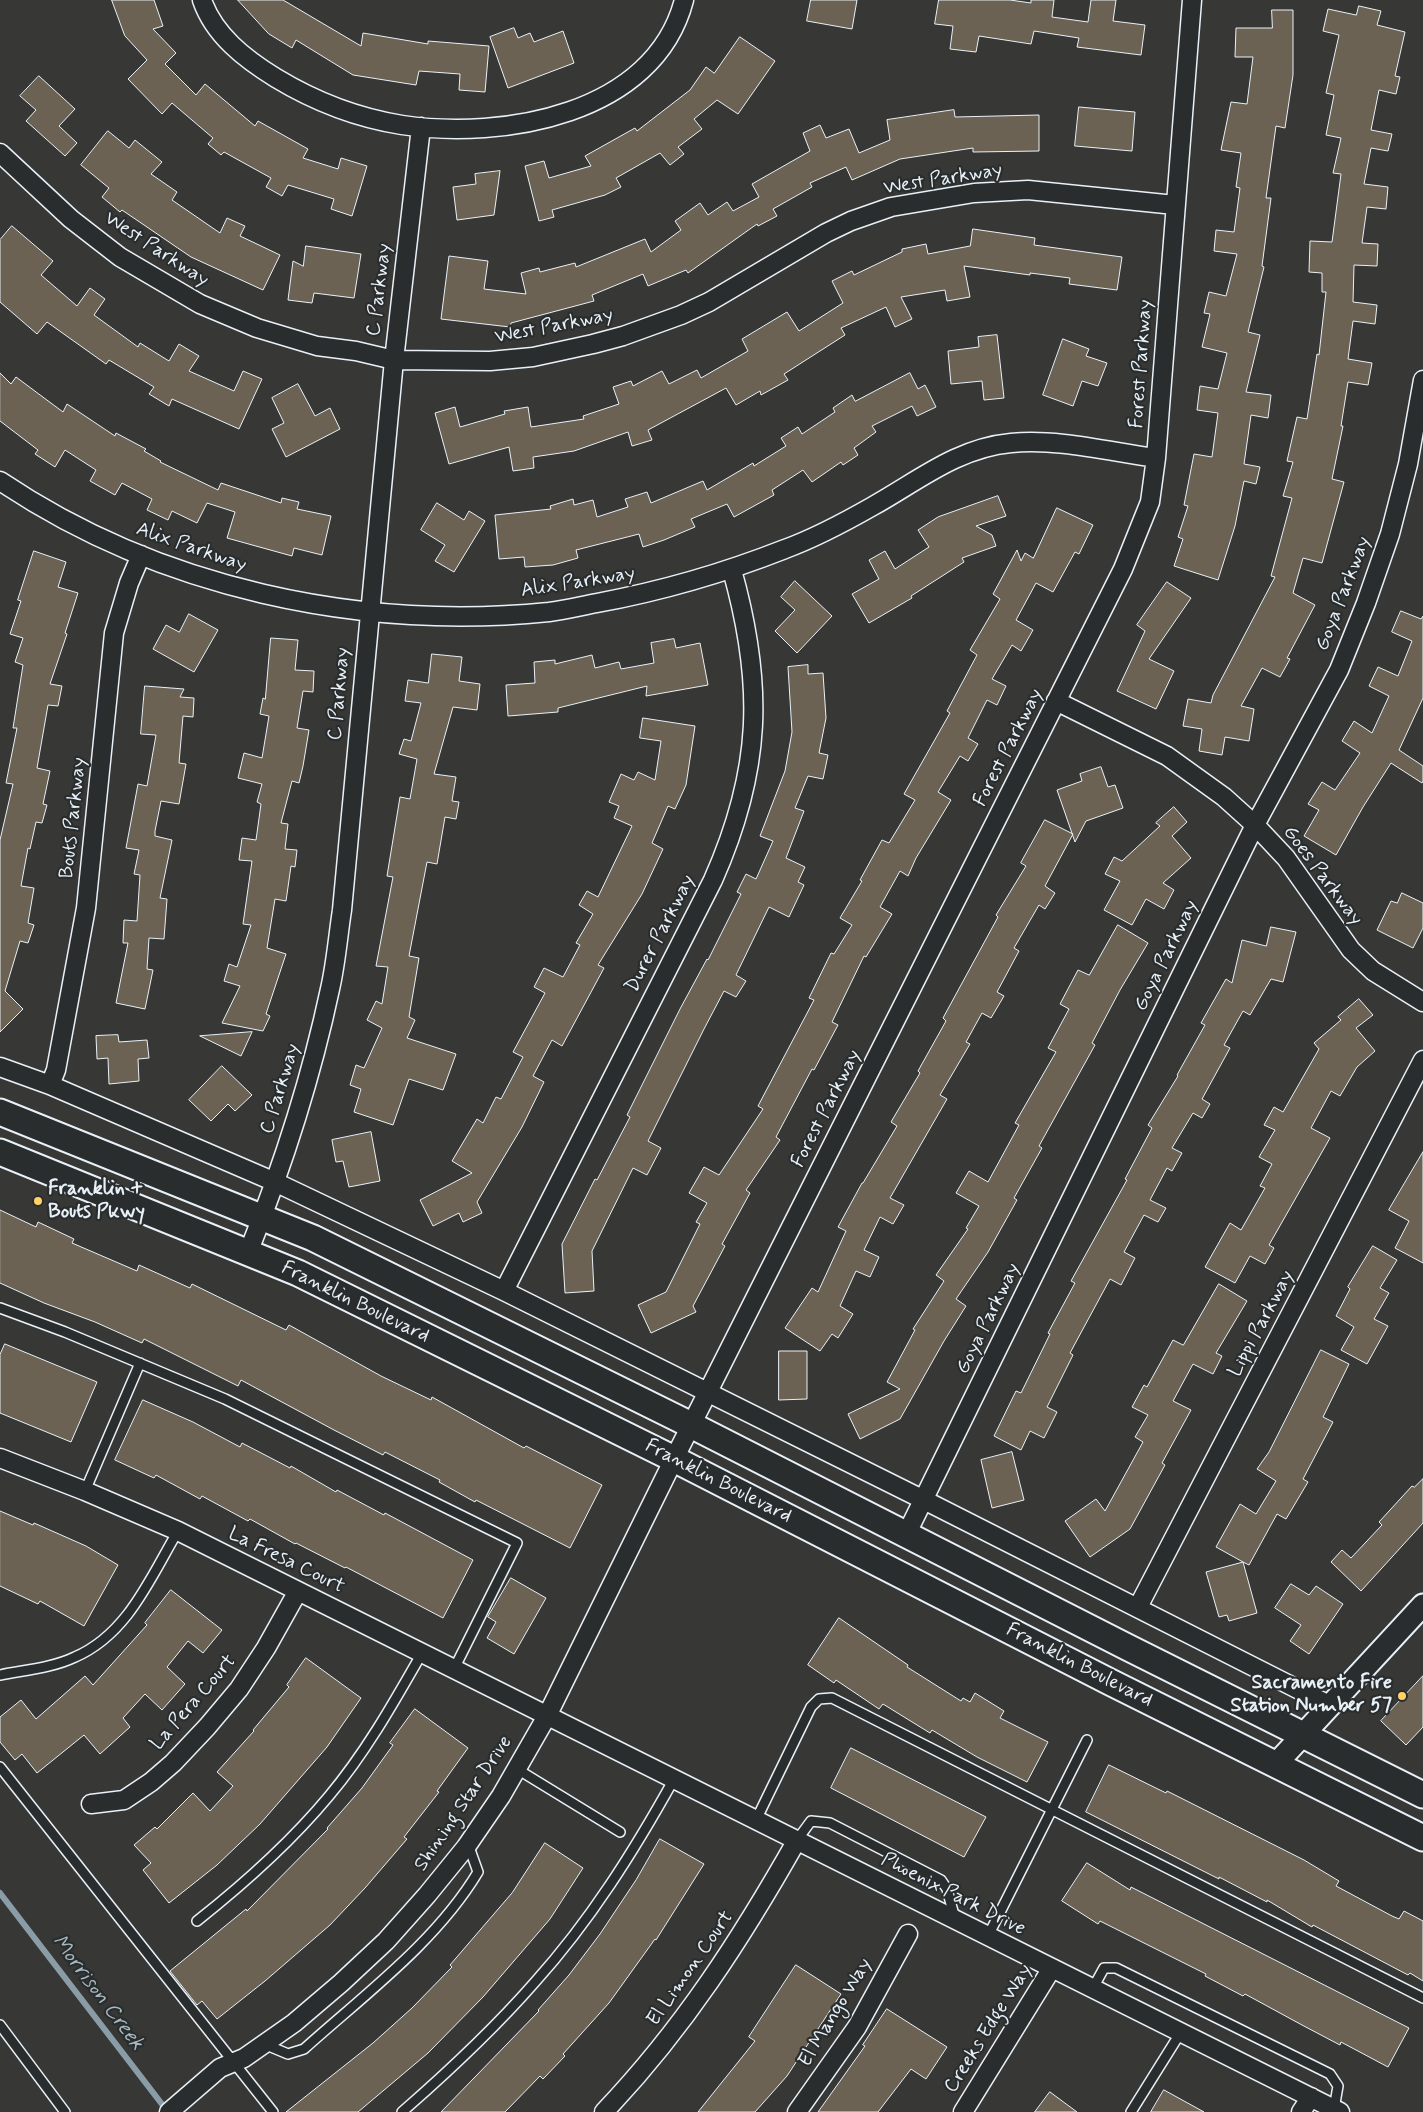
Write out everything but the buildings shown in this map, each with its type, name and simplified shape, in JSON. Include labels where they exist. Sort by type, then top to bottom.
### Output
[{"type":"main road","name":"Franklin Boulevard","points":[[0,1112],[37,1125],[313,1238],[691,1425],[1423,1795]]},
{"type":"main road","name":"Franklin Boulevard","points":[[0,1152],[248,1254],[298,1272],[674,1459],[1100,1677],[1423,1838]]},
{"type":"street","points":[[202,0],[216,26],[230,44],[287,85],[354,114],[401,125],[449,130],[522,124],[568,111],[605,96],[625,85],[658,54],[671,34],[684,0]]},
{"type":"street","name":"Forest Parkway","points":[[674,1459],[1123,569],[1150,502],[1156,458],[1192,0]]},
{"type":"street","name":"C Parkway","points":[[248,1254],[262,1218],[314,1059],[331,987],[342,910],[394,360],[421,127]]},
{"type":"street","name":"West Parkway","points":[[0,153],[71,219],[120,257],[200,304],[257,328],[317,346],[356,351],[394,360],[490,361],[533,357],[623,336],[710,302],[826,233],[850,221],[891,207],[974,193],[1028,190],[1175,205]]},
{"type":"street","name":"Goya Parkway","points":[[906,1535],[1255,825],[1338,670],[1366,603],[1390,534],[1408,464],[1423,380]]},
{"type":"street","name":"Alix Parkway","points":[[0,481],[67,521],[141,555],[200,577],[256,593],[369,613],[494,616],[552,612],[668,588],[732,570],[845,522],[948,461],[988,446],[1038,442],[1156,458]]},
{"type":"street","name":"Bouts Parkway","points":[[50,1085],[56,1070],[86,908],[114,633],[141,555]]},
{"type":"street","name":"Durer Parkway","points":[[504,1291],[713,880],[734,829],[747,776],[754,721],[753,667],[749,639],[732,570]]},
{"type":"street","name":"Goes Parkway","points":[[1056,702],[1167,756],[1224,797],[1255,825],[1286,858],[1351,950],[1373,971],[1423,1002]]},
{"type":"street","name":"Lippi Parkway","points":[[1138,1608],[1423,1060]]},
{"type":"street","points":[[0,1067],[50,1085],[274,1182],[504,1291],[924,1500],[1331,1706]]},
{"type":"street","name":"La Fresa Court","points":[[0,1458],[85,1491],[178,1531],[547,1716]]},
{"type":"street","name":"Shining Star Drive","points":[[169,2112],[227,2065],[244,2058],[294,2022],[341,1983],[386,1941],[428,1895],[468,1844],[517,1768],[547,1716],[674,1459]]},
{"type":"street","name":"La Pera Court","points":[[91,1804],[124,1800],[151,1782],[173,1763],[207,1727],[238,1689],[266,1648],[298,1591]]},
{"type":"street","points":[[1276,1764],[1423,1605]]},
{"type":"street","name":"Phoenix Park Drive","points":[[547,1716],[1180,2032],[1306,2105],[1337,2110]]},
{"type":"street","name":"El Limon Court","points":[[604,2112],[657,2053],[707,1987],[754,1916],[797,1840]]},
{"type":"street","name":"El Mango Way","points":[[797,2112],[857,2026],[908,1934]]},
{"type":"street","name":"Creeks Edge Way","points":[[963,2112],[1052,1968]]},
{"type":"lane","points":[[0,1308],[140,1363],[224,1399],[517,1543],[454,1669]]},
{"type":"lane","points":[[85,1491],[140,1363]]},
{"type":"lane","points":[[0,1675],[52,1665],[75,1657],[115,1630],[131,1612],[178,1531]]},
{"type":"lane","points":[[197,1921],[238,1888],[286,1844],[329,1796],[390,1710],[422,1653]]},
{"type":"lane","points":[[756,1820],[811,1707],[819,1699],[832,1698],[1423,1998]]},
{"type":"lane","points":[[988,1936],[1088,1740]]},
{"type":"lane","points":[[0,1767],[227,2065],[272,2112]]},
{"type":"lane","points":[[517,1768],[620,1832]]},
{"type":"lane","points":[[402,2112],[484,2038],[543,1974],[607,1890],[649,1825],[674,1779]]},
{"type":"lane","points":[[797,1840],[811,1821],[830,1823],[941,1880],[947,1889],[955,1920]]},
{"type":"lane","points":[[264,2044],[288,2054],[304,2049],[421,1943],[463,1897],[478,1872],[468,1844]]},
{"type":"lane","points":[[1093,1988],[1104,1968],[1116,1968],[1330,2074],[1338,2086],[1337,2110]]},
{"type":"lane","points":[[0,2025],[65,2112]]},
{"type":"lane","points":[[1131,2112],[1180,2032]]},
{"type":"waterway","name":"Morrison Creek","points":[[0,1893],[168,2112]]},
{"type":"place","name":"Franklin + Bouts Pkwy","points":[[38,1201]]},
{"type":"place","name":"Sacramento Fire Station Number 57","points":[[1402,1696]]}]
